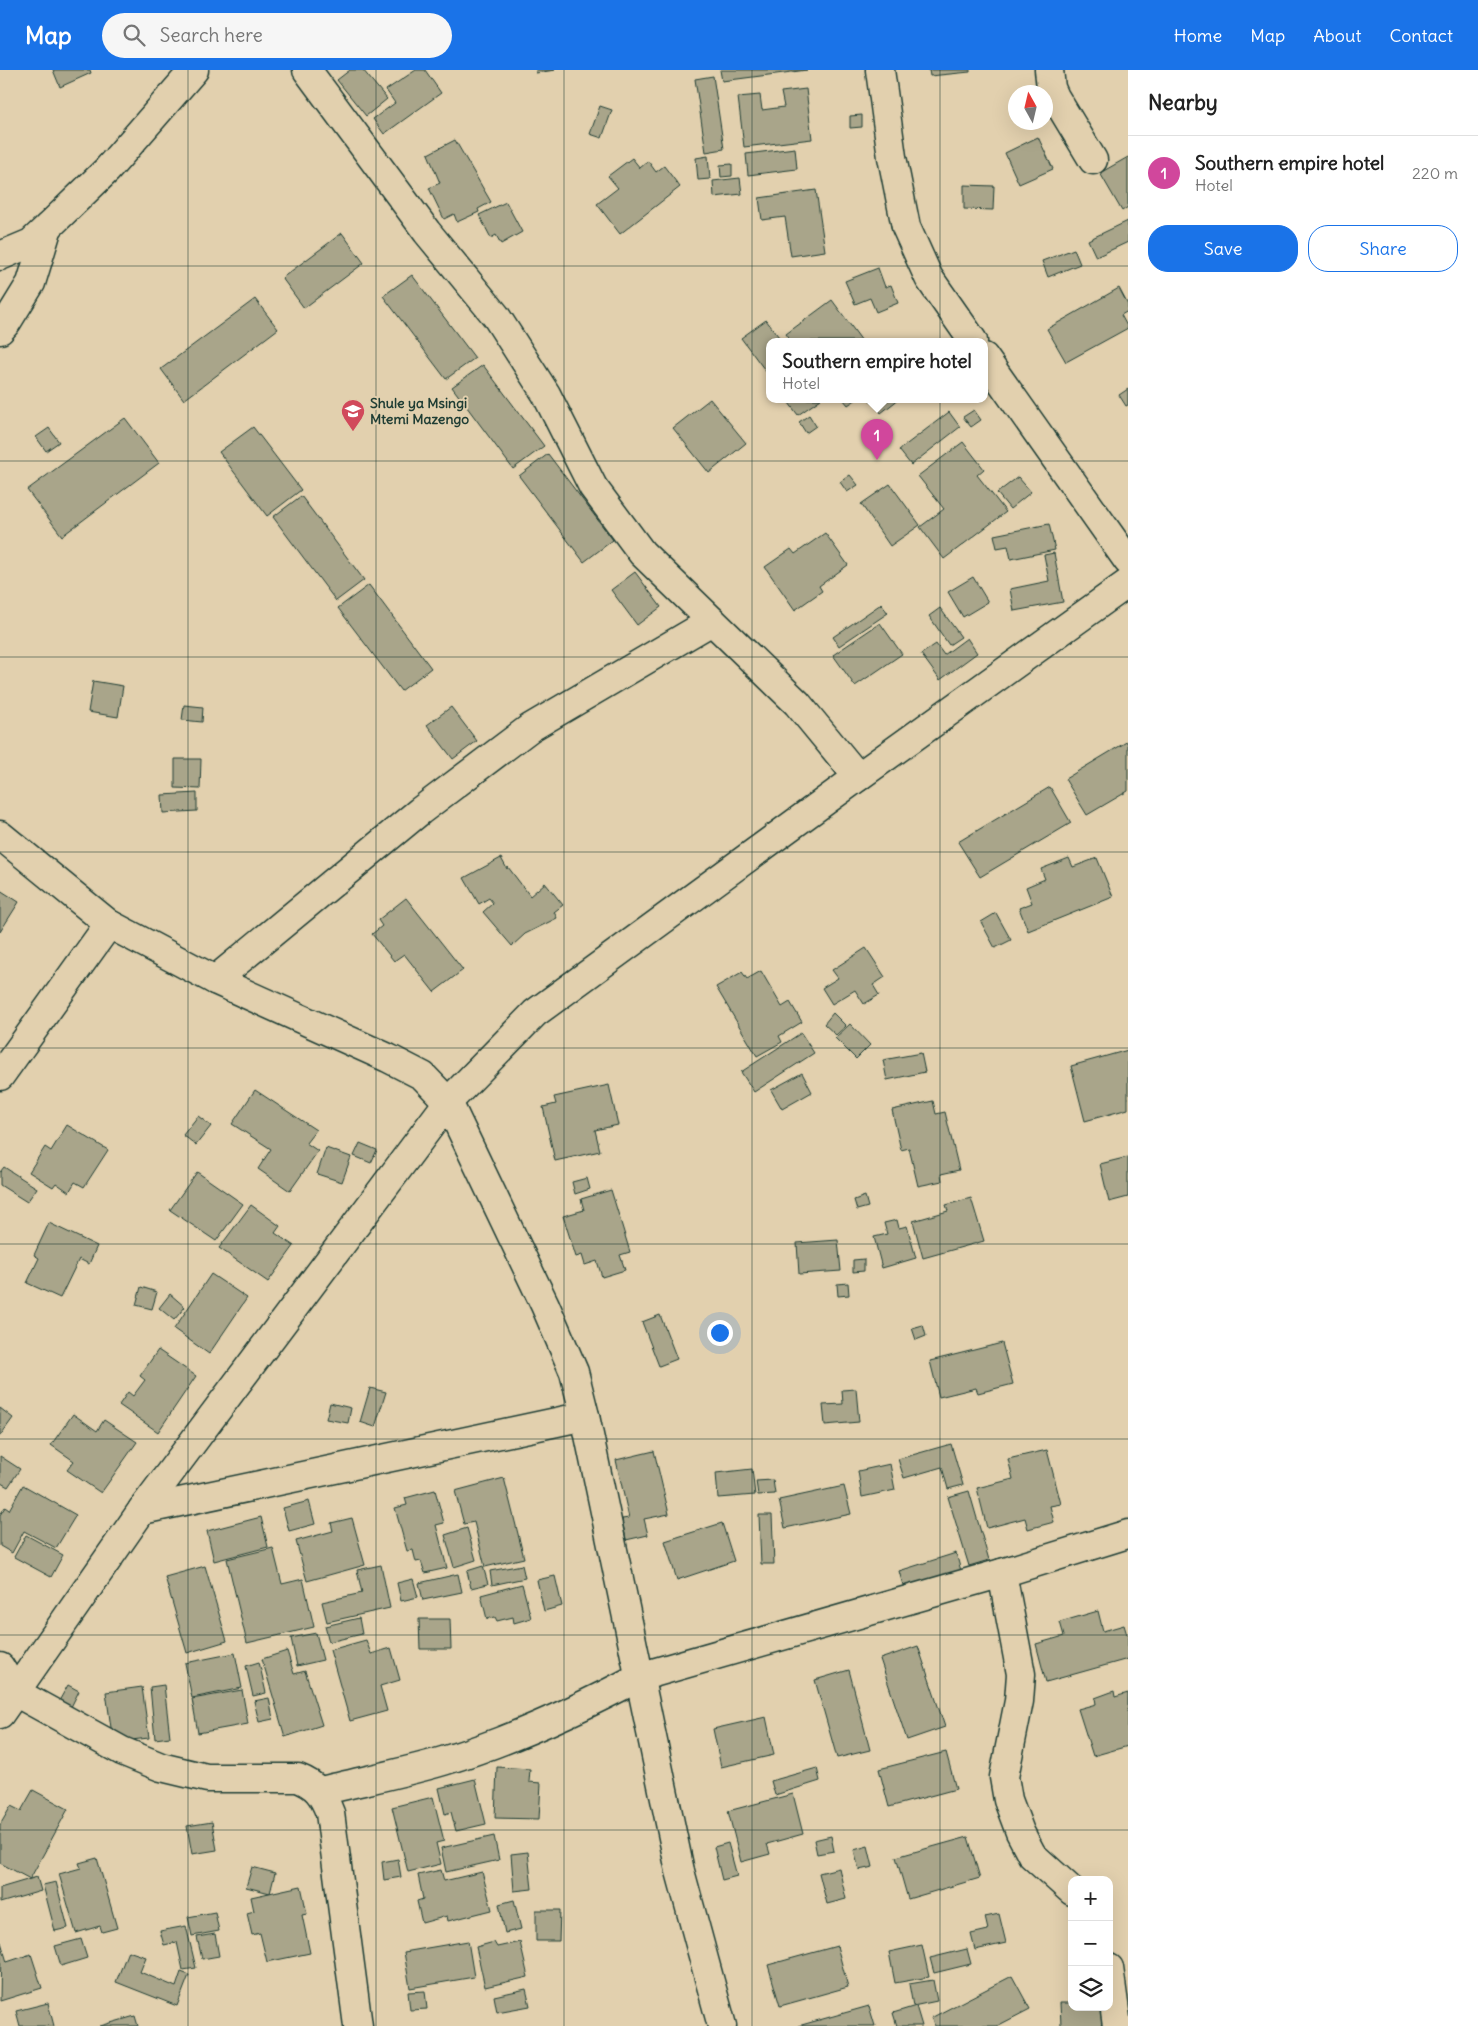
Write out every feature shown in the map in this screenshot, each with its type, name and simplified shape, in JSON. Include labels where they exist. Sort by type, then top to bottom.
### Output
[{"type":"street","points":[[0,256],[31,243],[48,227],[107,170],[194,70]]},
{"type":"street","points":[[307,70],[427,232],[496,316],[546,394],[593,487],[642,553],[797,702],[858,776]]},
{"type":"street","points":[[880,70],[892,157],[906,227],[929,278],[971,338]]},
{"type":"street","points":[[1050,70],[1051,88],[1055,97],[1093,160]]},
{"type":"street","points":[[0,330],[8,322],[31,283],[48,227]]},
{"type":"street","points":[[988,363],[1128,562]]},
{"type":"street","points":[[0,1714],[142,1510],[448,1102],[535,1013],[858,776],[1128,583]]},
{"type":"street","points":[[216,980],[420,811],[530,728],[712,621]]},
{"type":"street","points":[[0,835],[109,924],[216,980],[406,1067],[423,1076],[448,1102],[545,1305],[574,1372],[586,1416],[680,1871],[722,2026]]},
{"type":"street","points":[[0,1076],[109,924]]},
{"type":"street","points":[[142,1510],[586,1416]]},
{"type":"street","points":[[320,1791],[443,1761],[535,1727],[594,1701],[639,1677],[1002,1573],[1128,1534]]},
{"type":"street","points":[[1002,1573],[1021,1674],[1019,1701],[1004,1777],[1008,1800],[1020,1832],[1032,1855],[1068,1887]]},
{"type":"street","points":[[0,1667],[15,1692],[122,1751],[161,1767],[207,1778],[298,1778],[310,1783],[320,1791],[330,1813],[358,2026]]},
{"type":"street","points":[[1113,2001],[1116,2026]]},
{"type":"building","points":[[53,70],[90,70],[91,73],[60,87]]},
{"type":"building","points":[[350,70],[363,70],[387,99],[366,116],[337,80]]},
{"type":"building","points":[[416,70],[425,70],[441,93],[384,134],[373,119],[395,103],[386,90]]},
{"type":"building","points":[[536,70],[555,70],[536,73]]},
{"type":"building","points":[[720,70],[807,70],[722,81]]},
{"type":"building","points":[[929,70],[970,70],[970,72],[930,76]]},
{"type":"building","points":[[713,76],[724,149],[706,152],[695,79]]},
{"type":"building","points":[[806,89],[812,139],[744,147],[738,97],[760,95],[762,110],[784,107],[781,92]]},
{"type":"building","points":[[600,106],[612,110],[602,138],[590,134]]},
{"type":"building","points":[[862,115],[862,127],[850,128],[850,116]]},
{"type":"building","points":[[1038,137],[1053,169],[1019,184],[1005,153]]},
{"type":"building","points":[[455,140],[491,202],[478,209],[479,212],[457,222],[454,214],[444,219],[429,188],[440,183],[428,154]]},
{"type":"building","points":[[795,148],[797,169],[748,175],[746,154]]},
{"type":"building","points":[[708,156],[710,179],[698,180],[696,158]]},
{"type":"building","points":[[1128,157],[1128,207],[1122,211],[1100,173]]},
{"type":"building","points":[[632,158],[640,168],[648,161],[656,172],[664,166],[680,187],[620,234],[597,204],[618,188],[608,176]]},
{"type":"building","points":[[732,164],[732,176],[721,177],[720,165]]},
{"type":"building","points":[[740,178],[742,194],[714,197],[713,181]]},
{"type":"building","points":[[964,185],[994,186],[993,210],[964,209]]},
{"type":"building","points":[[816,190],[825,251],[791,256],[785,217],[762,220],[759,198]]},
{"type":"building","points":[[506,202],[522,232],[501,244],[496,235],[491,238],[479,215]]},
{"type":"building","points":[[1128,221],[1128,242],[1096,257],[1088,240]]},
{"type":"building","points":[[342,233],[364,263],[304,308],[282,278]]},
{"type":"building","points":[[1074,249],[1080,264],[1048,277],[1042,261]]},
{"type":"building","points":[[878,268],[885,287],[891,285],[898,303],[876,312],[870,298],[855,304],[845,281]]},
{"type":"building","points":[[412,275],[475,358],[446,379],[383,296]]},
{"type":"building","points":[[1119,288],[1128,305],[1128,311],[1121,315],[1128,328],[1066,362],[1047,329]]},
{"type":"building","points":[[255,299],[278,329],[184,400],[161,369]]},
{"type":"building","points":[[832,300],[860,338],[789,338],[786,334]]},
{"type":"building","points":[[766,320],[780,338],[766,338],[766,372],[741,338]]},
{"type":"building","points":[[483,365],[544,446],[513,469],[452,387]]},
{"type":"building","points":[[1128,389],[1128,405],[1126,406],[1119,395]]},
{"type":"building","points":[[710,399],[746,443],[709,473],[673,428]]},
{"type":"building","points":[[789,403],[815,403],[798,415]]},
{"type":"building","points":[[872,403],[894,403],[881,413]]},
{"type":"building","points":[[974,410],[981,420],[971,427],[963,417]]},
{"type":"building","points":[[949,412],[960,427],[911,465],[899,450]]},
{"type":"building","points":[[809,415],[816,426],[806,433],[799,422]]},
{"type":"building","points":[[125,418],[159,463],[62,536],[27,490]]},
{"type":"building","points":[[253,427],[301,490],[267,516],[219,452]]},
{"type":"building","points":[[49,428],[59,442],[46,451],[36,437]]},
{"type":"building","points":[[963,442],[984,469],[977,475],[1006,512],[944,559],[920,527],[944,509],[918,476]]},
{"type":"building","points":[[548,454],[613,540],[584,562],[519,476]]},
{"type":"building","points":[[850,475],[858,485],[847,492],[840,482]]},
{"type":"building","points":[[1018,477],[1031,492],[1010,509],[997,493]]},
{"type":"building","points":[[890,484],[920,525],[890,546],[861,504]]},
{"type":"building","points":[[301,496],[364,580],[336,601],[273,517]]},
{"type":"building","points":[[1049,524],[1055,550],[1011,559],[1008,546],[997,548],[994,535]]},
{"type":"building","points":[[825,533],[848,565],[819,586],[822,591],[795,610],[765,567],[791,549],[795,554]]},
{"type":"building","points":[[1054,553],[1063,602],[1014,611],[1010,589],[1049,581],[1044,555]]},
{"type":"building","points":[[635,572],[661,607],[637,625],[611,590]]},
{"type":"building","points":[[973,577],[988,602],[963,617],[948,592]]},
{"type":"building","points":[[369,585],[431,668],[401,691],[338,608]]},
{"type":"building","points":[[881,604],[888,613],[839,646],[833,637]]},
{"type":"building","points":[[940,608],[961,637],[949,645],[929,616]]},
{"type":"building","points":[[880,623],[902,654],[855,686],[833,655]]},
{"type":"building","points":[[967,638],[977,653],[940,680],[921,654],[936,644],[944,655]]},
{"type":"building","points":[[93,681],[123,686],[118,717],[88,712]]},
{"type":"building","points":[[184,705],[203,707],[202,722],[182,720]]},
{"type":"building","points":[[451,707],[477,741],[453,759],[427,725]]},
{"type":"building","points":[[1128,741],[1128,791],[1087,815],[1065,779]]},
{"type":"building","points":[[175,759],[201,759],[200,789],[175,788]]},
{"type":"building","points":[[1050,787],[1071,823],[980,877],[958,842]]},
{"type":"building","points":[[197,793],[197,811],[163,813],[162,795]]},
{"type":"building","points":[[501,858],[507,869],[508,867],[530,896],[545,883],[563,905],[554,912],[557,918],[525,934],[512,946],[483,912],[493,903],[489,898],[479,904],[464,878]]},
{"type":"building","points":[[1069,858],[1073,867],[1097,858],[1113,897],[1028,931],[1019,908],[1032,903],[1026,887],[1045,879],[1041,869]]},
{"type":"building","points":[[0,890],[19,902],[0,932]]},
{"type":"building","points":[[406,898],[463,970],[434,992],[404,954],[394,961],[372,934],[382,926],[378,920]]},
{"type":"building","points":[[996,913],[1011,940],[995,948],[981,922]]},
{"type":"building","points":[[866,948],[885,977],[873,985],[879,995],[864,1004],[855,990],[832,1004],[822,988],[838,978],[832,970]]},
{"type":"building","points":[[761,971],[782,1007],[790,1002],[802,1022],[779,1036],[782,1042],[757,1056],[716,987],[742,972],[747,979]]},
{"type":"building","points":[[833,1013],[846,1026],[836,1035],[824,1024]]},
{"type":"building","points":[[850,1024],[870,1045],[856,1059],[835,1038]]},
{"type":"building","points":[[801,1033],[814,1053],[754,1092],[741,1072]]},
{"type":"building","points":[[1128,1050],[1128,1109],[1085,1121],[1071,1066]]},
{"type":"building","points":[[921,1053],[925,1072],[887,1080],[883,1060]]},
{"type":"building","points":[[802,1073],[812,1092],[782,1109],[771,1090]]},
{"type":"building","points":[[609,1085],[618,1125],[595,1130],[600,1151],[555,1161],[543,1107],[556,1104],[554,1097]]},
{"type":"building","points":[[255,1090],[316,1130],[306,1143],[318,1151],[290,1191],[258,1169],[271,1149],[232,1124]]},
{"type":"building","points":[[933,1101],[936,1114],[945,1112],[959,1170],[941,1174],[942,1181],[918,1186],[909,1148],[901,1150],[892,1110]]},
{"type":"building","points":[[198,1116],[211,1126],[196,1145],[183,1135]]},
{"type":"building","points":[[67,1125],[108,1150],[84,1187],[75,1182],[69,1192],[56,1183],[53,1187],[29,1172],[45,1147],[51,1151]]},
{"type":"building","points":[[360,1143],[377,1150],[371,1163],[354,1156]]},
{"type":"building","points":[[326,1148],[351,1157],[342,1182],[317,1174]]},
{"type":"building","points":[[1128,1157],[1128,1197],[1109,1202],[1100,1164]]},
{"type":"building","points":[[4,1167],[37,1188],[27,1202],[0,1185],[0,1172]]},
{"type":"building","points":[[197,1172],[243,1204],[216,1241],[170,1210]]},
{"type":"building","points":[[587,1178],[590,1189],[575,1194],[572,1182]]},
{"type":"building","points":[[611,1190],[630,1252],[620,1255],[625,1270],[602,1277],[597,1261],[585,1265],[582,1255],[576,1257],[563,1216],[584,1210],[581,1199]]},
{"type":"building","points":[[865,1196],[868,1207],[857,1210],[854,1200]]},
{"type":"building","points":[[971,1198],[984,1241],[923,1258],[913,1221],[948,1211],[946,1205]]},
{"type":"building","points":[[251,1205],[280,1226],[275,1233],[294,1246],[268,1282],[219,1248]]},
{"type":"building","points":[[897,1220],[899,1228],[907,1226],[916,1258],[882,1268],[874,1237],[887,1234],[884,1223]]},
{"type":"building","points":[[49,1223],[97,1246],[89,1264],[79,1259],[60,1298],[27,1283],[39,1258],[34,1255]]},
{"type":"building","points":[[838,1240],[841,1271],[799,1274],[797,1243]]},
{"type":"building","points":[[864,1259],[864,1271],[853,1272],[853,1260]]},
{"type":"building","points":[[211,1274],[247,1298],[209,1354],[174,1329]]},
{"type":"building","points":[[848,1283],[849,1295],[838,1296],[837,1284]]},
{"type":"building","points":[[141,1287],[157,1292],[152,1309],[136,1305]]},
{"type":"building","points":[[170,1294],[185,1307],[174,1320],[159,1308]]},
{"type":"building","points":[[660,1315],[677,1359],[659,1366],[642,1322]]},
{"type":"building","points":[[923,1325],[926,1336],[916,1340],[912,1328]]},
{"type":"building","points":[[1002,1343],[1013,1384],[978,1393],[976,1388],[939,1397],[930,1361]]},
{"type":"building","points":[[158,1350],[196,1376],[158,1432],[119,1405],[128,1392],[133,1396],[145,1380],[140,1376]]},
{"type":"building","points":[[370,1388],[386,1392],[375,1427],[360,1422]]},
{"type":"building","points":[[856,1389],[859,1422],[825,1425],[823,1405],[843,1404],[842,1390]]},
{"type":"building","points":[[330,1403],[351,1408],[348,1423],[326,1419]]},
{"type":"building","points":[[0,1408],[13,1418],[0,1436]]},
{"type":"building","points":[[73,1414],[97,1431],[104,1420],[137,1442],[101,1493],[67,1470],[74,1461],[51,1445]]},
{"type":"building","points":[[951,1444],[963,1485],[948,1489],[942,1467],[904,1478],[898,1459]]},
{"type":"building","points":[[1047,1450],[1061,1504],[1050,1506],[1054,1522],[1028,1529],[1025,1518],[987,1528],[977,1488],[1013,1479],[1008,1459]]},
{"type":"building","points":[[654,1451],[669,1514],[644,1519],[648,1535],[626,1540],[622,1519],[629,1518],[616,1460]]},
{"type":"building","points":[[0,1456],[20,1469],[8,1487],[0,1484]]},
{"type":"building","points":[[890,1464],[895,1490],[862,1497],[858,1471]]},
{"type":"building","points":[[752,1469],[755,1495],[718,1498],[716,1473]]},
{"type":"building","points":[[504,1478],[524,1558],[485,1567],[474,1522],[464,1524],[455,1491]]},
{"type":"building","points":[[773,1480],[775,1494],[758,1495],[756,1481]]},
{"type":"building","points":[[23,1485],[76,1515],[56,1548],[24,1531],[12,1553],[0,1546],[0,1515],[5,1507],[9,1510]]},
{"type":"building","points":[[844,1486],[851,1514],[785,1528],[779,1500]]},
{"type":"building","points":[[435,1490],[444,1523],[436,1525],[447,1568],[425,1573],[421,1561],[416,1562],[413,1550],[407,1551],[395,1508],[407,1505],[405,1498]]},
{"type":"building","points":[[969,1491],[989,1560],[969,1566],[948,1497]]},
{"type":"building","points":[[309,1501],[315,1524],[289,1531],[283,1508]]},
{"type":"building","points":[[759,1515],[772,1515],[774,1564],[761,1564]]},
{"type":"building","points":[[261,1517],[268,1547],[214,1561],[207,1531]]},
{"type":"building","points":[[352,1518],[365,1565],[307,1581],[296,1541],[333,1531],[331,1523]]},
{"type":"building","points":[[722,1523],[734,1561],[677,1580],[665,1541]]},
{"type":"building","points":[[467,1528],[476,1560],[454,1567],[445,1535]]},
{"type":"building","points":[[26,1535],[63,1555],[51,1577],[14,1557]]},
{"type":"building","points":[[273,1548],[282,1584],[303,1579],[314,1627],[247,1643],[227,1559]]},
{"type":"building","points":[[956,1553],[961,1571],[904,1589],[899,1571]]},
{"type":"building","points":[[381,1565],[390,1608],[327,1622],[322,1602],[362,1593],[357,1570]]},
{"type":"building","points":[[522,1565],[525,1578],[492,1585],[490,1571]]},
{"type":"building","points":[[205,1566],[227,1641],[187,1653],[165,1577]]},
{"type":"building","points":[[483,1566],[488,1584],[471,1588],[467,1571]]},
{"type":"building","points":[[458,1574],[462,1592],[423,1600],[419,1583]]},
{"type":"building","points":[[555,1576],[562,1606],[544,1611],[537,1580]]},
{"type":"building","points":[[413,1579],[418,1597],[401,1601],[397,1583]]},
{"type":"building","points":[[522,1584],[531,1618],[514,1623],[513,1617],[497,1621],[495,1617],[487,1619],[481,1595]]},
{"type":"building","points":[[1098,1611],[1103,1631],[1124,1625],[1128,1638],[1128,1659],[1046,1682],[1036,1644],[1064,1636],[1060,1622]]},
{"type":"building","points":[[359,1618],[362,1634],[329,1642],[325,1626]]},
{"type":"building","points":[[419,1619],[450,1619],[451,1649],[420,1649]]},
{"type":"building","points":[[316,1633],[323,1660],[297,1666],[291,1638]]},
{"type":"building","points":[[366,1640],[371,1654],[391,1648],[400,1680],[380,1686],[387,1711],[350,1721],[330,1650]]},
{"type":"building","points":[[918,1646],[945,1727],[907,1740],[880,1659]]},
{"type":"building","points":[[287,1651],[294,1674],[305,1671],[322,1725],[285,1737],[262,1659]]},
{"type":"building","points":[[235,1653],[242,1688],[192,1698],[185,1663]]},
{"type":"building","points":[[259,1662],[266,1693],[253,1696],[246,1666]]},
{"type":"building","points":[[849,1670],[870,1750],[837,1758],[815,1680]]},
{"type":"building","points":[[68,1685],[79,1691],[71,1707],[59,1701]]},
{"type":"building","points":[[164,1685],[170,1737],[155,1739],[150,1687]]},
{"type":"building","points":[[142,1687],[149,1738],[113,1742],[106,1692]]},
{"type":"building","points":[[242,1690],[248,1724],[198,1733],[192,1699]]},
{"type":"building","points":[[1114,1691],[1115,1697],[1128,1693],[1128,1746],[1093,1756],[1078,1709],[1096,1704],[1095,1698]]},
{"type":"building","points":[[269,1698],[273,1719],[259,1722],[254,1701]]},
{"type":"building","points":[[766,1717],[774,1755],[721,1767],[713,1729]]},
{"type":"building","points":[[946,1752],[956,1789],[889,1807],[879,1769]]},
{"type":"building","points":[[497,1767],[530,1769],[529,1782],[541,1783],[539,1819],[495,1818]]},
{"type":"building","points":[[817,1768],[820,1781],[775,1795],[771,1781]]},
{"type":"building","points":[[475,1779],[486,1824],[456,1831],[451,1812],[445,1814],[439,1788]]},
{"type":"building","points":[[33,1790],[68,1809],[30,1879],[0,1863],[0,1825],[11,1806],[21,1811]]},
{"type":"building","points":[[793,1794],[803,1834],[767,1844],[770,1854],[741,1862],[728,1811]]},
{"type":"building","points":[[433,1797],[444,1841],[436,1843],[441,1864],[408,1872],[392,1807]]},
{"type":"building","points":[[212,1822],[217,1850],[192,1854],[187,1826]]},
{"type":"building","points":[[494,1836],[499,1860],[446,1872],[441,1848]]},
{"type":"building","points":[[831,1836],[834,1851],[817,1854],[814,1840]]},
{"type":"building","points":[[968,1837],[980,1878],[908,1899],[896,1857]]},
{"type":"building","points":[[728,1843],[737,1876],[722,1880],[714,1847]]},
{"type":"building","points":[[868,1846],[873,1867],[859,1870],[854,1850]]},
{"type":"building","points":[[528,1852],[532,1889],[514,1891],[511,1854]]},
{"type":"building","points":[[97,1858],[117,1928],[102,1932],[100,1926],[76,1933],[59,1874],[81,1868],[79,1863]]},
{"type":"building","points":[[398,1859],[401,1877],[384,1880],[382,1862]]},
{"type":"building","points":[[252,1867],[275,1873],[270,1893],[246,1887]]},
{"type":"building","points":[[839,1868],[846,1899],[827,1904],[819,1873]]},
{"type":"building","points":[[441,1870],[444,1881],[482,1872],[492,1910],[448,1921],[447,1916],[422,1923],[417,1901],[423,1899],[418,1875]]},
{"type":"building","points":[[37,1877],[41,1891],[0,1903],[0,1888]]},
{"type":"building","points":[[56,1882],[68,1928],[55,1931],[43,1885]]},
{"type":"building","points":[[301,1886],[307,1914],[302,1915],[310,1953],[267,1962],[260,1933],[252,1935],[247,1913],[254,1911],[251,1897]]},
{"type":"building","points":[[514,1900],[521,1929],[505,1933],[499,1904]]},
{"type":"building","points":[[536,1910],[560,1910],[559,1941],[536,1941]]},
{"type":"building","points":[[215,1912],[219,1931],[192,1936],[188,1917]]},
{"type":"building","points":[[999,1914],[1006,1943],[975,1950],[971,1934],[988,1930],[985,1917]]},
{"type":"building","points":[[186,1926],[196,1968],[183,1970],[177,1942],[164,1945],[160,1931]]},
{"type":"building","points":[[215,1934],[219,1956],[202,1959],[197,1937]]},
{"type":"building","points":[[81,1939],[87,1958],[61,1966],[55,1946]]},
{"type":"building","points":[[468,1941],[474,1977],[410,1988],[404,1952]]},
{"type":"building","points":[[1,1942],[7,1962],[31,1954],[42,1988],[0,2001]]},
{"type":"building","points":[[494,1942],[497,1947],[520,1942],[528,1977],[485,1987],[476,1947]]},
{"type":"building","points":[[922,1945],[929,1977],[895,1983],[889,1952]]},
{"type":"building","points":[[837,1946],[848,1987],[780,2006],[768,1965]]},
{"type":"building","points":[[967,1949],[971,1964],[934,1973],[930,1958]]},
{"type":"building","points":[[128,1951],[146,1957],[140,1972],[176,1987],[181,1972],[189,1975],[177,2006],[116,1982]]},
{"type":"building","points":[[1012,1976],[1030,2009],[997,2026],[935,2026],[931,2018]]},
{"type":"building","points":[[933,1980],[937,2001],[913,2006],[909,1984]]},
{"type":"building","points":[[526,1989],[530,2006],[497,2012],[494,1996]]},
{"type":"building","points":[[425,1991],[427,2009],[410,2010],[408,1992]]},
{"type":"building","points":[[48,2003],[54,2026],[20,2026],[16,2011]]},
{"type":"building","points":[[1060,2003],[1068,2003],[1068,2011],[1101,2011],[1102,2026],[1061,2026]]},
{"type":"building","points":[[869,2006],[875,2026],[798,2026]]},
{"type":"building","points":[[916,2006],[922,2026],[897,2026],[893,2013]]},
{"type":"building","points":[[135,2016],[138,2026],[100,2026]]},
{"type":"place","name":"Shule ya Msingi Mtemi Mazengo","points":[[353,432]]},
{"type":"place","name":"Southern empire hotel","points":[[877,460]]}]
